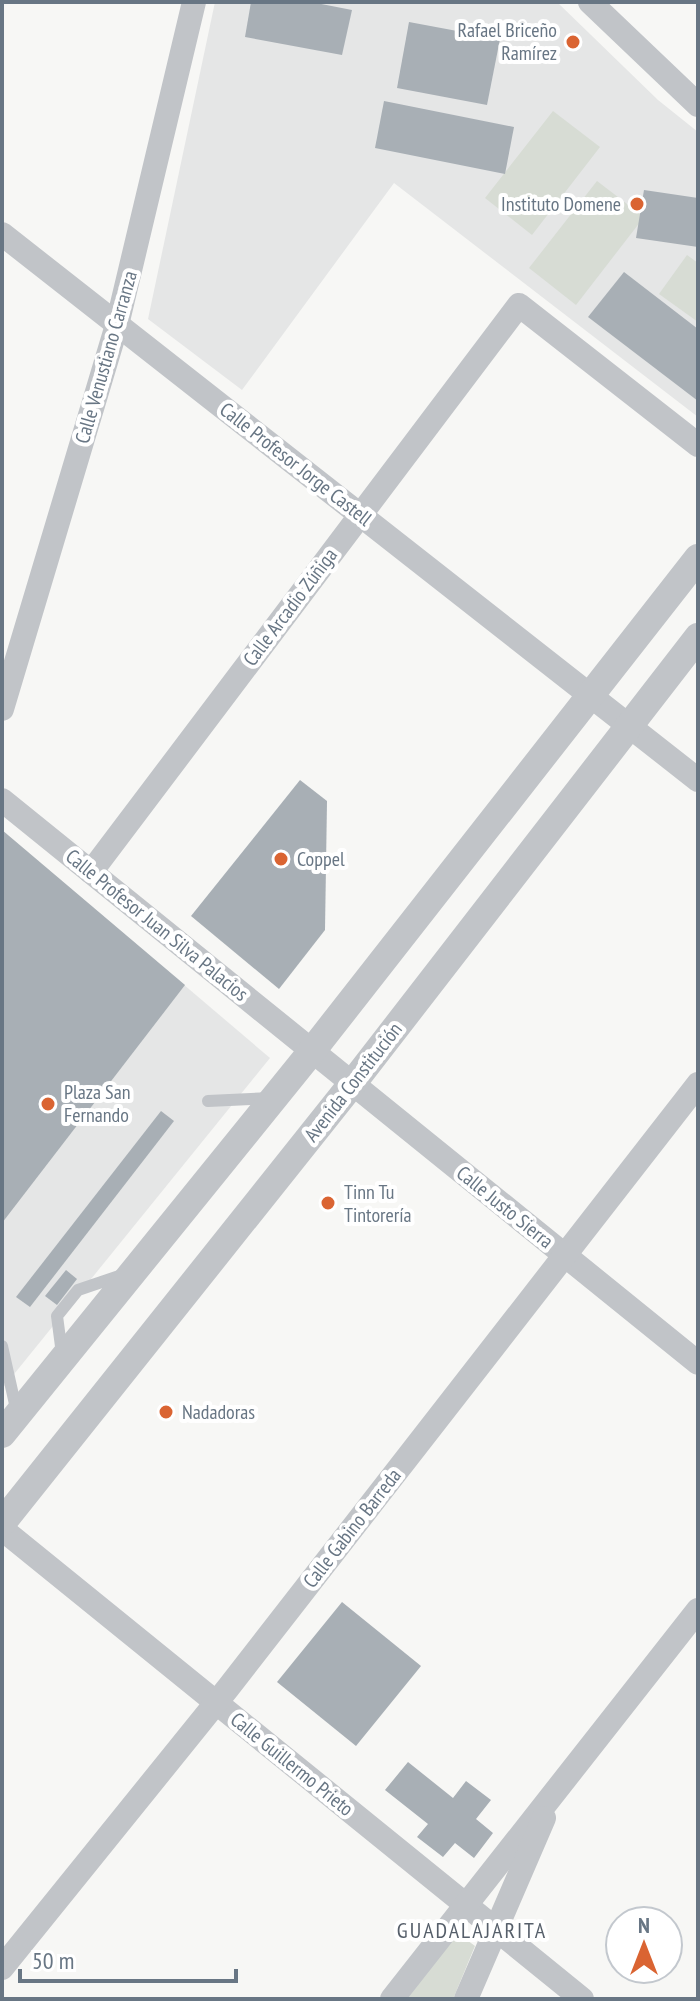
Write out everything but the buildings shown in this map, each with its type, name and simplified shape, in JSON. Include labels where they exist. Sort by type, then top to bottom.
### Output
[{"type":"street","name":"Calle Venustiano Carranza","points":[[2,709],[117,325],[194,2]]},
{"type":"street","points":[[590,2],[695,96]]},
{"type":"street","name":"Calle Profesor Jorge Castell","points":[[2,234],[698,780]]},
{"type":"street","name":"Calle Arcadio Zúñiga","points":[[91,872],[519,305],[698,445]]},
{"type":"street","points":[[10,1425],[312,1051],[698,558]]},
{"type":"street","name":"Avenida Constitución","points":[[2,1526],[352,1084],[698,637]]},
{"type":"street","name":"Calle Profesor Juan Silva Palacios","points":[[2,800],[312,1051]]},
{"type":"street","name":"Calle Justo Sierra","points":[[312,1051],[698,1363]]},
{"type":"street","name":"Calle Gabino Barreda","points":[[2,1968],[216,1703],[698,1084]]},
{"type":"street","name":"Calle Guillermo Prieto","points":[[2,1526],[582,1999]]},
{"type":"street","points":[[392,1999],[698,1610]]},
{"type":"street","points":[[466,1999],[556,1790]]},
{"type":"lane","points":[[208,1101],[274,1097]]},
{"type":"lane","points":[[2,1346],[10,1425]]},
{"type":"shaded area","points":[[215,2],[557,2],[658,100],[698,132],[698,417],[394,183],[242,390],[148,319]]},
{"type":"shaded area","points":[[553,111],[600,147],[532,235],[485,198]]},
{"type":"shaded area","points":[[597,181],[644,217],[576,305],[529,268]]},
{"type":"shaded area","points":[[687,255],[698,263],[698,322],[659,294]]},
{"type":"shaded area","points":[[2,830],[270,1058],[2,1389]]},
{"type":"shaded area","points":[[456,1932],[475,1946],[453,1999],[406,1999]]},
{"type":"place","name":"Rafael Briceño Ramírez","points":[[573,42]]},
{"type":"place","name":"Instituto Domene","points":[[637,204]]},
{"type":"place","name":"Coppel","points":[[281,859]]},
{"type":"place","name":"Plaza San Fernando","points":[[48,1104]]},
{"type":"place","name":"Tinn Tu Tintorería","points":[[328,1203]]},
{"type":"place","name":"Nadadoras","points":[[166,1412]]},
{"type":"district","name":"GUADALAJARITA","points":[[472,1930]]}]
